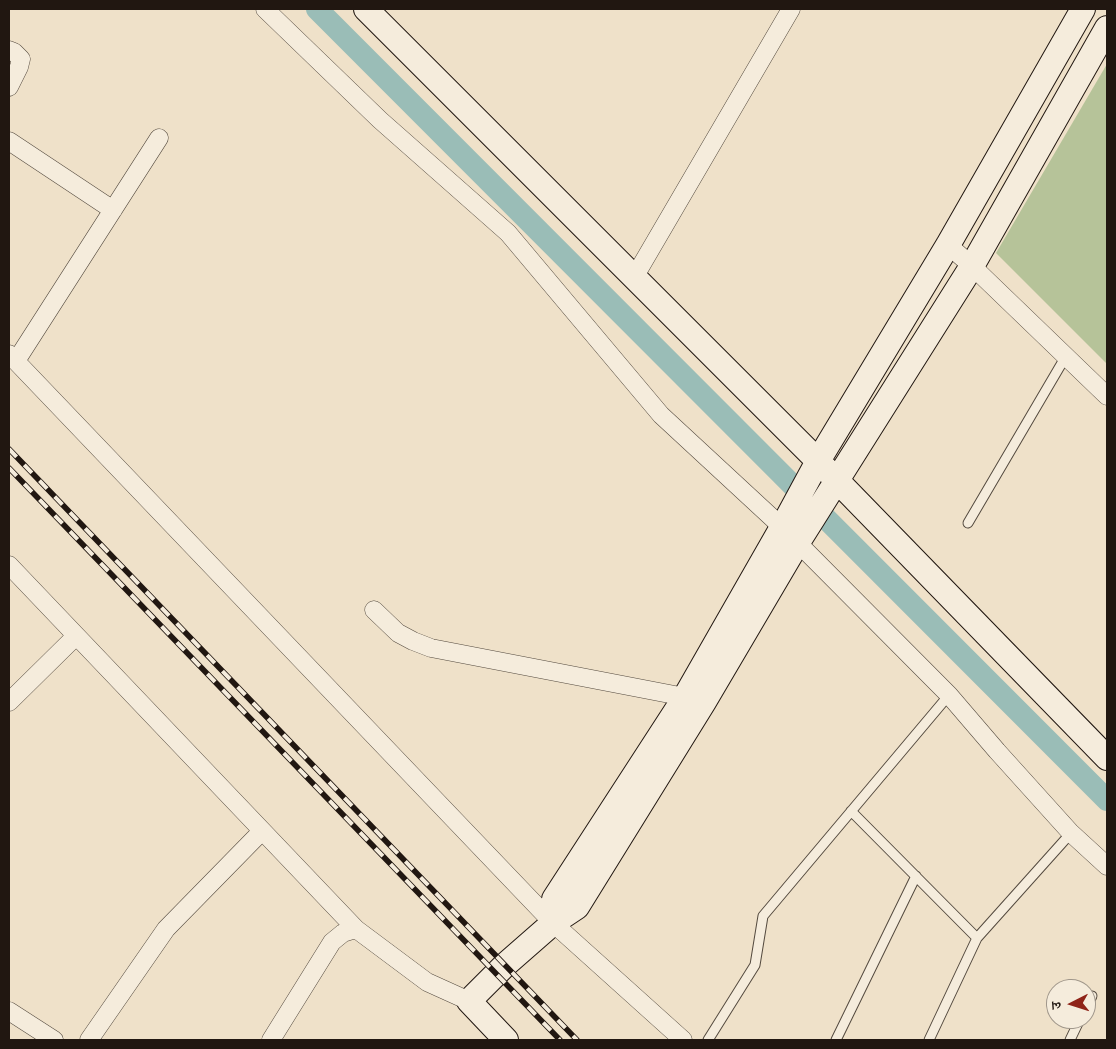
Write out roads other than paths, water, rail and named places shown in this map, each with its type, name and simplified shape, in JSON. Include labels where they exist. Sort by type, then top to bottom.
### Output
[{"type":"street","points":[[265,9],[380,120],[508,233],[661,415],[791,533],[949,694],[1070,832],[1107,866]]},
{"type":"street","points":[[366,9],[635,276],[813,470],[1107,758]]},
{"type":"street","points":[[635,276],[791,9]]},
{"type":"street","points":[[469,1001],[504,965],[553,923],[554,899],[695,699],[791,533],[813,470],[948,246],[1083,9]]},
{"type":"street","points":[[791,533],[832,488],[972,266],[1107,28]]},
{"type":"street","points":[[9,50],[14,52],[20,59],[19,67],[9,87]]},
{"type":"street","points":[[159,138],[113,210],[12,358],[553,923],[683,1040]]},
{"type":"street","points":[[9,141],[113,210]]},
{"type":"street","points":[[948,246],[972,266],[1107,396]]},
{"type":"street","points":[[9,564],[356,929],[427,982],[469,1001],[506,1040]]},
{"type":"street","points":[[374,610],[398,633],[431,648],[695,699]]},
{"type":"street","points":[[9,702],[76,636]]},
{"type":"street","points":[[89,1040],[166,929],[262,831]]},
{"type":"street","points":[[271,1040],[332,942],[343,933],[356,929]]},
{"type":"street","points":[[9,1011],[54,1040]]},
{"type":"lane","points":[[968,523],[1066,356]]},
{"type":"lane","points":[[708,1040],[755,966],[763,916],[949,694]]},
{"type":"lane","points":[[852,811],[977,938]]},
{"type":"lane","points":[[929,1040],[977,938],[1070,832]]},
{"type":"lane","points":[[836,1040],[916,876]]},
{"type":"waterway","points":[[317,9],[1107,800]]},
{"type":"railway","points":[[9,449],[577,1040]]},
{"type":"railway","points":[[9,468],[560,1040]]}]
